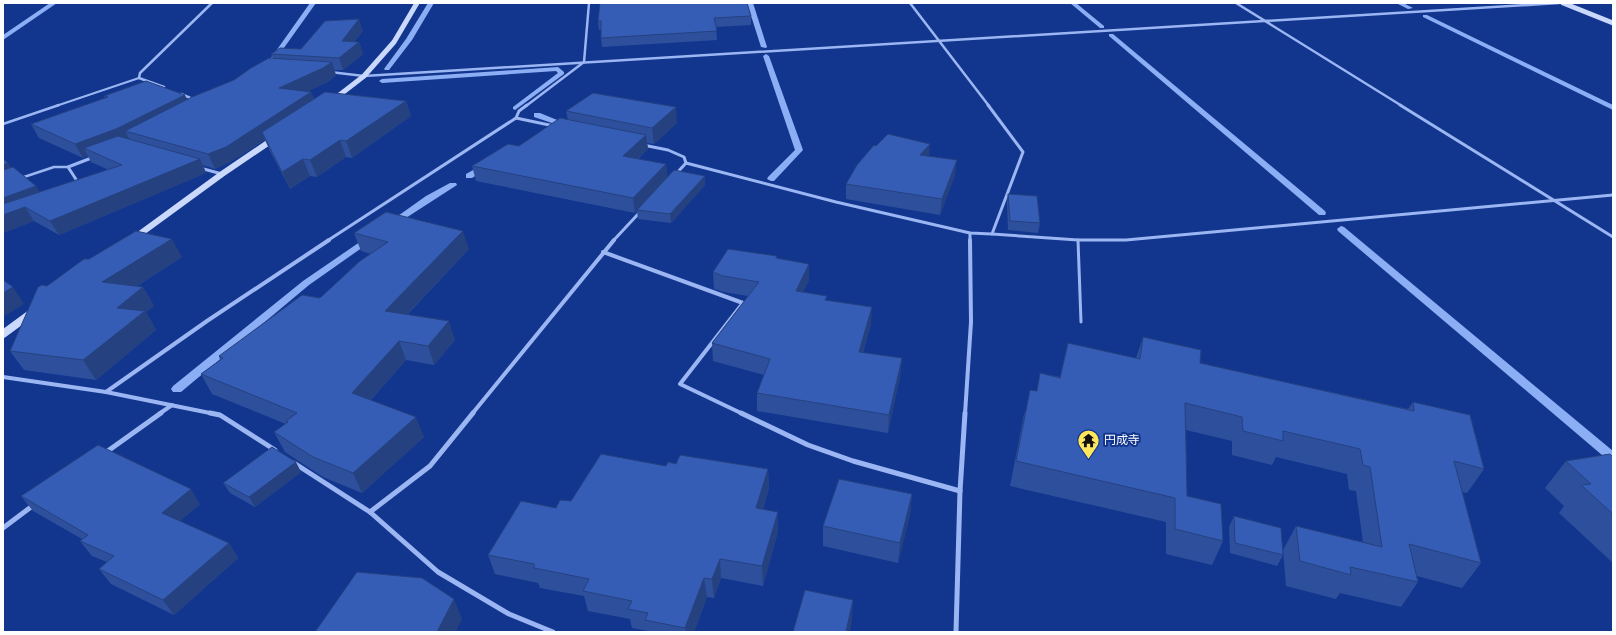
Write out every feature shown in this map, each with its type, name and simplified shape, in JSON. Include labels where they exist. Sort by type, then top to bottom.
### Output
[{"type":"street","points":[[168,89],[139,78],[140,73],[212,3]]},
{"type":"street","points":[[325,106],[364,76],[394,42],[417,3]]},
{"type":"street","points":[[106,392],[178,339],[266,280],[516,118],[519,111],[584,62],[589,3]]},
{"type":"street","points":[[910,3],[941,41],[1023,152],[992,234]]},
{"type":"street","points":[[1236,3],[1613,237]]},
{"type":"street","points":[[329,72],[364,76],[1559,3]]},
{"type":"street","points":[[1563,3],[1613,23]]},
{"type":"street","points":[[176,92],[198,101]]},
{"type":"street","points":[[516,118],[559,127]]},
{"type":"street","points":[[125,245],[222,174],[282,134]]},
{"type":"street","points":[[638,144],[668,150],[684,157],[686,163]]},
{"type":"street","points":[[83,190],[68,167],[96,156]]},
{"type":"street","points":[[686,163],[836,202],[970,233],[1078,240],[1126,240],[1613,195]]},
{"type":"street","points":[[670,180],[686,163]]},
{"type":"street","points":[[192,166],[222,174]]},
{"type":"street","points":[[370,512],[430,466],[603,252],[644,208]]},
{"type":"street","points":[[956,632],[960,491],[971,322],[970,233]]},
{"type":"street","points":[[603,252],[743,303],[680,384],[808,445],[853,461],[960,491]]},
{"type":"street","points":[[3,334],[42,306]]},
{"type":"street","points":[[3,377],[106,392],[220,415],[279,453]]},
{"type":"street","points":[[103,455],[172,406]]},
{"type":"street","points":[[292,461],[370,512],[438,572],[509,614],[553,632]]},
{"type":"street","points":[[3,528],[40,500]]},
{"type":"lane","points":[[3,124],[139,78]]},
{"type":"lane","points":[[20,178],[54,167],[68,167]]},
{"type":"lane","points":[[1078,240],[1081,322]]},
{"type":"building","points":[[600,3],[747,3],[751,16],[714,18],[717,31],[601,38],[601,21],[598,21]]},
{"type":"building","points":[[359,19],[342,41],[359,42],[339,58],[271,54],[280,48],[301,49],[325,21]]},
{"type":"building","points":[[269,58],[332,62],[323,68],[279,88],[311,92],[226,147],[208,154],[125,131],[192,97],[234,80]]},
{"type":"building","points":[[146,81],[185,95],[116,129],[75,144],[31,124],[108,97],[104,96]]},
{"type":"building","points":[[325,92],[406,101],[346,141],[340,140],[310,160],[303,159],[282,172],[262,132]]},
{"type":"building","points":[[593,93],[676,107],[652,128],[566,111]]},
{"type":"building","points":[[560,118],[646,135],[623,156],[666,164],[633,198],[472,166],[508,144],[519,146]]},
{"type":"building","points":[[888,134],[930,144],[920,155],[957,160],[942,199],[846,184],[857,165],[874,145],[876,146]]},
{"type":"building","points":[[118,136],[200,159],[50,221],[25,207],[3,215],[3,204],[122,165],[84,148]]},
{"type":"building","points":[[3,159],[8,163],[3,165]]},
{"type":"building","points":[[13,167],[36,186],[3,198],[3,170]]},
{"type":"building","points":[[674,170],[705,176],[670,214],[637,210]]},
{"type":"building","points":[[1008,194],[1037,196],[1040,223],[1010,221]]},
{"type":"building","points":[[386,212],[463,231],[385,311],[449,321],[428,346],[399,341],[352,393],[416,417],[353,473],[313,457],[274,432],[288,422],[286,421],[297,413],[201,374],[223,358],[219,356],[302,295],[320,298],[360,261],[388,242],[354,233]]},
{"type":"building","points":[[136,231],[172,239],[102,282],[143,287],[117,308],[145,311],[83,360],[10,351],[38,287],[42,285],[47,286],[84,259],[89,259]]},
{"type":"building","points":[[728,249],[777,256],[776,258],[809,264],[796,291],[827,296],[825,300],[872,307],[859,352],[902,358],[889,415],[757,393],[770,359],[712,343],[759,282],[723,276],[713,272]]},
{"type":"building","points":[[3,280],[13,287],[3,293]]},
{"type":"building","points":[[1143,337],[1201,350],[1200,363],[1414,411],[1413,402],[1470,415],[1484,469],[1454,461],[1481,563],[1409,544],[1418,582],[1350,567],[1351,575],[1300,561],[1296,526],[1382,547],[1370,467],[1363,465],[1360,449],[1283,431],[1283,441],[1243,431],[1242,417],[1185,403],[1187,496],[1221,504],[1223,541],[1175,529],[1175,498],[1016,461],[1030,390],[1037,391],[1040,373],[1060,378],[1068,343],[1140,359]]},
{"type":"building","points":[[98,445],[191,489],[162,513],[229,543],[163,600],[99,569],[114,556],[80,541],[88,535],[21,496]]},
{"type":"building","points":[[272,447],[296,462],[249,497],[223,483]]},
{"type":"building","points":[[601,454],[666,466],[668,462],[676,464],[680,455],[768,469],[756,508],[778,512],[762,566],[720,559],[712,579],[704,578],[685,628],[645,620],[648,613],[628,609],[632,601],[583,591],[589,579],[534,568],[534,564],[488,555],[521,501],[556,508],[560,500],[571,501]]},
{"type":"building","points":[[1610,454],[1613,457],[1613,514],[1581,485],[1591,484],[1566,461]]},
{"type":"building","points":[[839,479],[912,494],[900,543],[823,526]]},
{"type":"building","points":[[1234,516],[1281,528],[1283,555],[1235,543]]},
{"type":"building","points":[[357,572],[422,578],[454,599],[437,632],[315,632]]},
{"type":"building","points":[[805,590],[853,600],[846,632],[793,632]]},
{"type":"waterway","points":[[3,38],[54,3]]},
{"type":"waterway","points":[[274,58],[313,3]]},
{"type":"waterway","points":[[387,69],[409,40],[431,3]]},
{"type":"waterway","points":[[750,3],[764,47]]},
{"type":"waterway","points":[[1073,3],[1102,27]]},
{"type":"waterway","points":[[1399,3],[1410,8]]},
{"type":"waterway","points":[[1425,16],[1613,108]]},
{"type":"waterway","points":[[1111,35],[1322,213]]},
{"type":"waterway","points":[[766,56],[799,150],[771,179]]},
{"type":"waterway","points":[[382,81],[558,69],[562,73],[515,108]]},
{"type":"waterway","points":[[537,115],[558,122]]},
{"type":"waterway","points":[[469,176],[485,167]]},
{"type":"waterway","points":[[392,223],[429,198],[453,185]]},
{"type":"waterway","points":[[1341,229],[1613,458]]},
{"type":"waterway","points":[[177,389],[306,283],[370,238]]},
{"type":"place","name":"円成寺","points":[[1089,460]]}]
